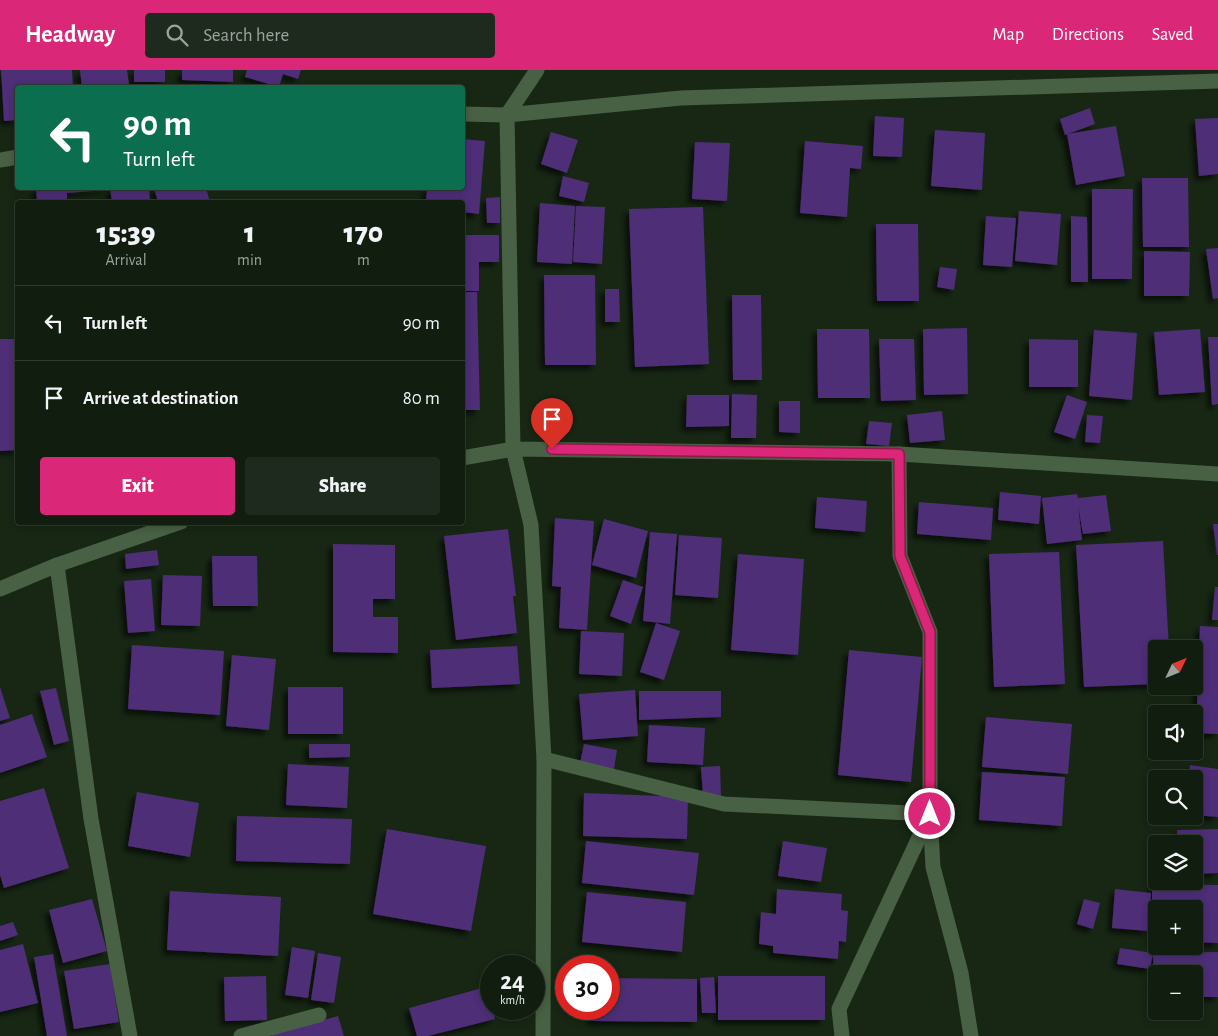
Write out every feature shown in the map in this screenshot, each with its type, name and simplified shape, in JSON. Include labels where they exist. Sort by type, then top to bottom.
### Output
[{"type":"street","points":[[537,70],[507,115],[513,449],[531,525],[544,759],[543,1036]]},
{"type":"street","points":[[465,114],[507,115],[681,98],[1218,81]]},
{"type":"street","points":[[0,160],[15,158]]},
{"type":"street","points":[[465,457],[513,449],[899,454],[1218,474]]},
{"type":"street","points":[[899,454],[900,556],[930,632],[930,814],[933,867],[961,973],[972,1036]]},
{"type":"street","points":[[0,588],[57,565],[172,525]]},
{"type":"street","points":[[57,565],[91,819],[130,1036]]},
{"type":"street","points":[[544,759],[724,804],[930,814]]},
{"type":"street","points":[[842,1036],[839,1010],[930,814]]},
{"type":"street","points":[[241,1036],[318,1015]]},
{"type":"building","points":[[1,70],[72,70],[73,85],[15,85],[15,120],[4,121]]},
{"type":"building","points":[[80,70],[127,70],[129,85],[82,85]]},
{"type":"building","points":[[134,70],[165,70],[165,82],[134,82]]},
{"type":"building","points":[[182,70],[233,70],[233,82],[182,80]]},
{"type":"building","points":[[247,70],[301,70],[298,79],[283,74],[280,85],[272,85],[245,77]]},
{"type":"building","points":[[1090,108],[1095,124],[1065,135],[1060,119]]},
{"type":"building","points":[[875,116],[904,118],[902,157],[873,156]]},
{"type":"building","points":[[1218,118],[1218,174],[1199,176],[1195,119]]},
{"type":"building","points":[[1116,126],[1125,176],[1076,185],[1067,134]]},
{"type":"building","points":[[935,130],[985,133],[982,190],[931,186]]},
{"type":"building","points":[[551,132],[578,140],[567,173],[541,164]]},
{"type":"building","points":[[465,139],[485,141],[479,214],[465,212],[465,200],[426,200],[427,190],[465,190]]},
{"type":"building","points":[[805,141],[863,146],[861,169],[850,168],[847,217],[800,213]]},
{"type":"building","points":[[695,142],[730,143],[727,201],[692,199]]},
{"type":"building","points":[[563,176],[589,183],[584,202],[559,196]]},
{"type":"building","points":[[1142,178],[1188,178],[1189,247],[1143,247]]},
{"type":"building","points":[[1092,189],[1133,189],[1132,279],[1092,279]]},
{"type":"building","points":[[36,190],[105,190],[67,193],[67,200],[37,200]]},
{"type":"building","points":[[110,190],[149,190],[150,200],[112,200]]},
{"type":"building","points":[[155,190],[207,190],[209,200],[157,200]]},
{"type":"building","points":[[500,197],[500,223],[487,223],[486,198]]},
{"type":"building","points":[[540,203],[575,206],[572,264],[537,262]]},
{"type":"building","points":[[576,206],[605,207],[602,264],[573,262]]},
{"type":"building","points":[[703,207],[709,364],[635,367],[629,209]]},
{"type":"building","points":[[1019,211],[1061,214],[1057,265],[1015,261]]},
{"type":"building","points":[[986,216],[1016,218],[1012,267],[983,265]]},
{"type":"building","points":[[1071,216],[1087,217],[1088,282],[1071,282]]},
{"type":"building","points":[[876,224],[918,224],[919,301],[877,301]]},
{"type":"building","points":[[465,235],[499,235],[499,262],[479,262],[479,291],[465,291]]},
{"type":"building","points":[[1218,248],[1218,298],[1213,299],[1206,249]]},
{"type":"building","points":[[1144,251],[1190,252],[1189,296],[1144,296]]},
{"type":"building","points":[[940,267],[957,269],[954,290],[937,287]]},
{"type":"building","points":[[544,275],[595,275],[596,365],[545,365]]},
{"type":"building","points":[[605,289],[619,289],[620,322],[605,322]]},
{"type":"building","points":[[465,292],[477,292],[480,410],[465,410]]},
{"type":"building","points":[[732,295],[761,295],[762,380],[733,380]]},
{"type":"building","points":[[967,328],[968,394],[924,395],[923,329]]},
{"type":"building","points":[[817,329],[869,329],[870,398],[818,398]]},
{"type":"building","points":[[1200,329],[1205,392],[1159,395],[1154,332]]},
{"type":"building","points":[[1094,330],[1137,333],[1132,400],[1089,396]]},
{"type":"building","points":[[1208,337],[1218,337],[1218,404],[1212,405]]},
{"type":"building","points":[[0,339],[15,339],[15,450],[0,451]]},
{"type":"building","points":[[879,339],[914,339],[916,400],[881,401]]},
{"type":"building","points":[[1029,339],[1078,340],[1078,387],[1029,387]]},
{"type":"building","points":[[732,394],[757,395],[756,438],[731,438]]},
{"type":"building","points":[[687,395],[729,395],[729,426],[686,427]]},
{"type":"building","points":[[1067,395],[1087,402],[1075,439],[1054,432]]},
{"type":"building","points":[[779,401],[800,401],[800,433],[779,432]]},
{"type":"building","points":[[942,411],[945,440],[910,443],[907,415]]},
{"type":"building","points":[[1087,415],[1103,416],[1100,443],[1085,442]]},
{"type":"building","points":[[869,421],[892,423],[889,446],[866,444]]},
{"type":"building","points":[[1000,492],[1041,496],[1039,524],[998,520]]},
{"type":"building","points":[[1077,494],[1078,498],[1106,495],[1111,531],[1083,534],[1078,506],[1082,540],[1047,544],[1042,498]]},
{"type":"building","points":[[817,497],[867,501],[865,532],[815,528]]},
{"type":"building","points":[[919,502],[993,508],[991,540],[917,534]]},
{"type":"building","points":[[555,518],[594,521],[587,630],[559,628],[561,587],[552,586]]},
{"type":"building","points":[[604,519],[648,531],[636,578],[592,565]]},
{"type":"building","points":[[1213,524],[1218,524],[1218,555],[1217,555]]},
{"type":"building","points":[[508,529],[516,596],[513,596],[517,633],[456,640],[444,536]]},
{"type":"building","points":[[650,532],[677,534],[670,624],[643,621]]},
{"type":"building","points":[[679,535],[722,538],[718,598],[675,595]]},
{"type":"building","points":[[1163,541],[1168,640],[1148,640],[1148,684],[1084,687],[1076,545]]},
{"type":"building","points":[[333,544],[395,545],[395,599],[373,599],[373,617],[398,617],[398,653],[333,652]]},
{"type":"building","points":[[157,550],[159,565],[126,569],[125,554]]},
{"type":"building","points":[[1059,552],[1065,684],[994,687],[989,554]]},
{"type":"building","points":[[738,554],[804,559],[798,655],[731,650]]},
{"type":"building","points":[[212,556],[257,556],[258,606],[213,606]]},
{"type":"building","points":[[163,575],[202,576],[200,626],[161,625]]},
{"type":"building","points":[[151,579],[155,631],[128,633],[124,581]]},
{"type":"building","points":[[623,580],[643,587],[631,624],[610,616]]},
{"type":"building","points":[[1215,587],[1218,587],[1218,620],[1212,620]]},
{"type":"building","points":[[656,623],[680,631],[664,680],[640,672]]},
{"type":"building","points":[[1200,626],[1218,627],[1218,734],[1203,733],[1203,705],[1197,705],[1197,695],[1203,695],[1203,640],[1199,640]]},
{"type":"building","points":[[581,631],[624,633],[622,676],[579,674]]},
{"type":"building","points":[[132,645],[224,651],[220,715],[128,709]]},
{"type":"building","points":[[517,646],[520,684],[432,688],[430,650]]},
{"type":"building","points":[[849,650],[922,657],[911,782],[838,775]]},
{"type":"building","points":[[232,655],[276,659],[269,730],[226,726]]},
{"type":"building","points":[[0,687],[10,718],[0,721]]},
{"type":"building","points":[[288,687],[343,687],[343,734],[288,734]]},
{"type":"building","points":[[56,688],[69,741],[54,745],[40,691]]},
{"type":"building","points":[[635,690],[638,736],[583,740],[579,694]]},
{"type":"building","points":[[639,691],[721,691],[721,717],[639,720]]},
{"type":"building","points":[[32,714],[47,757],[0,773],[0,725]]},
{"type":"building","points":[[986,717],[1072,724],[1068,774],[982,767]]},
{"type":"building","points":[[649,725],[705,728],[703,765],[647,762]]},
{"type":"building","points":[[309,744],[350,744],[350,757],[309,758]]},
{"type":"building","points":[[584,744],[617,750],[614,769],[580,763]]},
{"type":"building","points":[[288,764],[349,767],[347,808],[286,805]]},
{"type":"building","points":[[1190,765],[1218,769],[1218,817],[1203,816],[1203,770],[1190,770]]},
{"type":"building","points":[[720,766],[721,796],[703,796],[701,767]]},
{"type":"building","points":[[982,772],[1065,777],[1062,826],[979,820]]},
{"type":"building","points":[[44,788],[69,868],[4,888],[0,875],[0,801]]},
{"type":"building","points":[[137,792],[199,803],[190,857],[128,846]]},
{"type":"building","points":[[584,793],[688,797],[687,839],[583,836]]},
{"type":"building","points":[[237,816],[352,819],[350,864],[236,861]]},
{"type":"building","points":[[387,829],[486,846],[471,931],[373,914]]},
{"type":"building","points":[[1218,829],[1218,873],[1203,874],[1203,835],[1177,835],[1177,830]]},
{"type":"building","points":[[586,841],[699,853],[694,895],[582,883]]},
{"type":"building","points":[[783,841],[827,848],[821,882],[778,876]]},
{"type":"building","points":[[1203,885],[1218,885],[1218,943],[1203,942],[1203,900],[1152,900],[1152,890],[1203,890]]},
{"type":"building","points":[[777,889],[842,894],[841,910],[848,911],[846,942],[839,941],[838,959],[773,953],[773,946],[759,944],[761,912],[776,914]]},
{"type":"building","points":[[1115,889],[1151,893],[1150,900],[1148,900],[1148,931],[1112,928]]},
{"type":"building","points":[[170,891],[281,897],[278,956],[167,950]]},
{"type":"building","points":[[587,892],[686,902],[682,952],[582,942]]},
{"type":"building","points":[[92,899],[107,951],[63,963],[49,910]]},
{"type":"building","points":[[1084,899],[1100,903],[1093,929],[1077,924]]},
{"type":"building","points":[[13,922],[18,935],[0,941],[0,926]]},
{"type":"building","points":[[23,944],[38,1003],[0,1012],[0,950]]},
{"type":"building","points":[[292,947],[315,951],[308,998],[285,995]]},
{"type":"building","points":[[1120,948],[1148,952],[1148,955],[1153,955],[1148,969],[1117,964]]},
{"type":"building","points":[[1203,952],[1218,952],[1218,997],[1203,997],[1203,965],[1153,965],[1153,955],[1203,955]]},
{"type":"building","points":[[318,953],[341,957],[334,1003],[311,1000]]},
{"type":"building","points":[[53,954],[67,1036],[47,1036],[34,957]]},
{"type":"building","points":[[110,964],[119,1022],[74,1029],[64,971]]},
{"type":"building","points":[[266,976],[267,1020],[225,1021],[224,977]]},
{"type":"building","points":[[718,976],[825,976],[825,1020],[718,1020]]},
{"type":"building","points":[[714,977],[716,1013],[702,1013],[700,978]]},
{"type":"building","points":[[620,978],[697,979],[697,1022],[591,1021],[620,1020]]},
{"type":"building","points":[[480,989],[480,1020],[491,1020],[428,1036],[417,1036],[409,1008]]},
{"type":"building","points":[[338,1016],[344,1036],[272,1036],[272,1034]]},
{"type":"route","points":[[552,449],[899,454],[900,556],[930,632],[930,814]]}]
